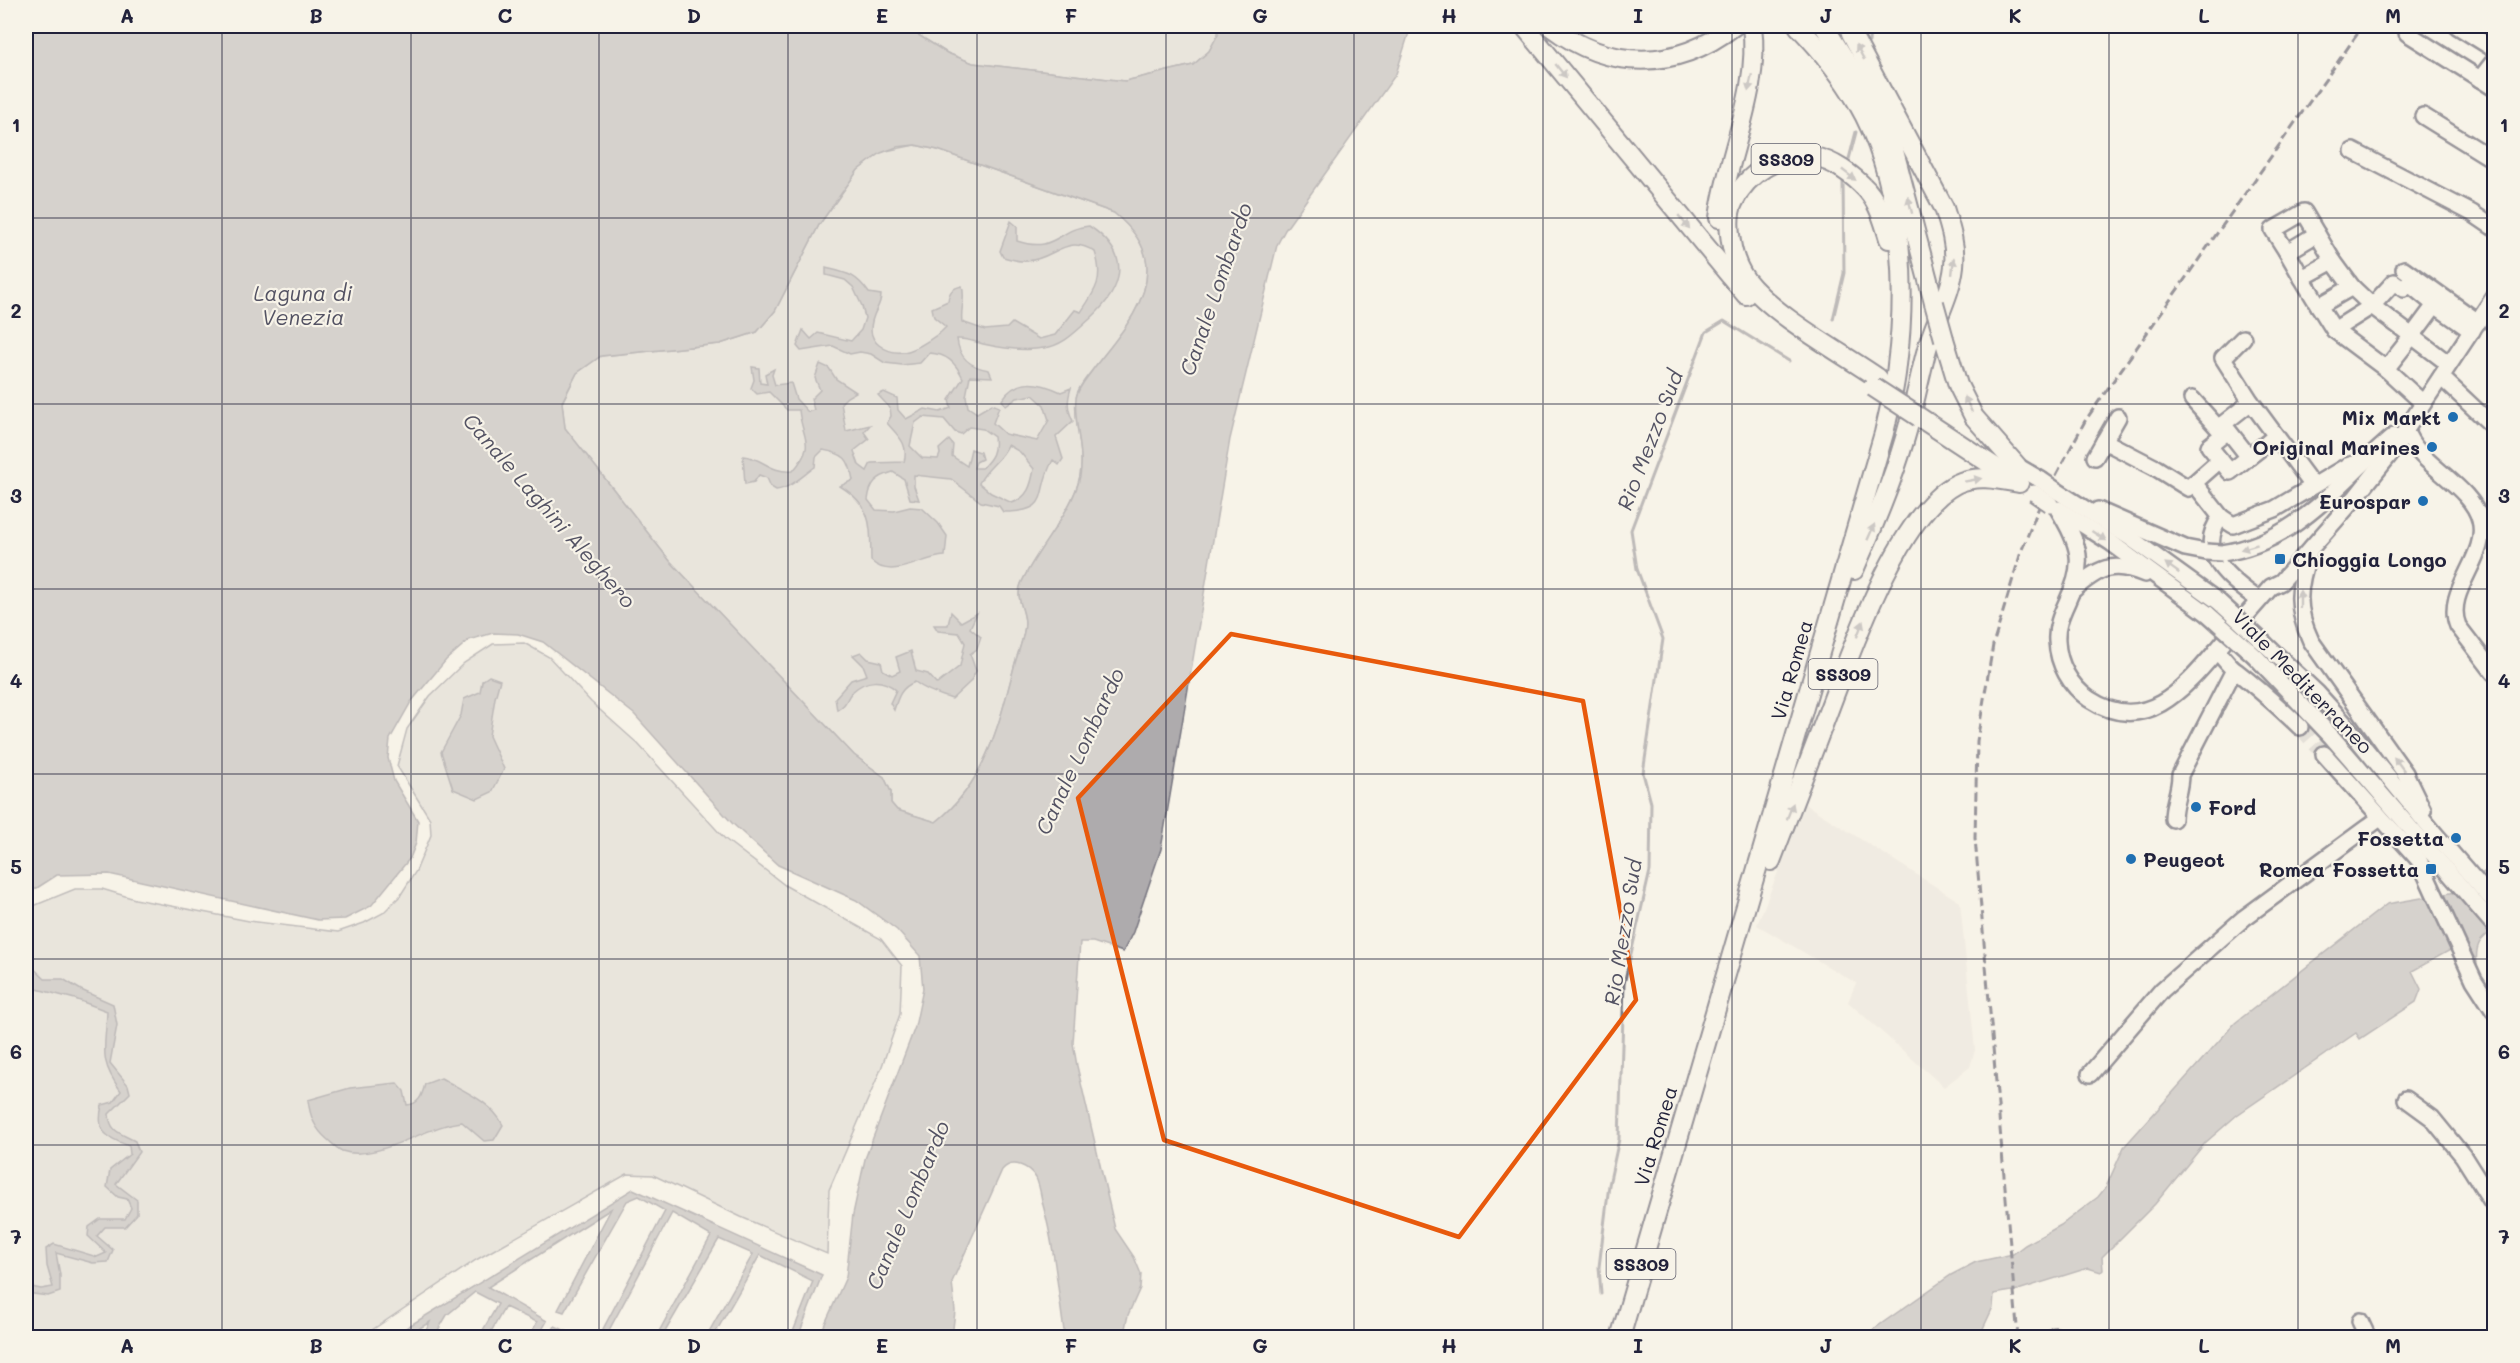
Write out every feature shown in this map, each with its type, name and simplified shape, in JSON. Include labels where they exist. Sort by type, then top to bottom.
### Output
[{"type":"main road","name":"SS309","points":[[1524,26],[1758,308],[1782,328],[1876,383],[2027,480]]},
{"type":"main road","points":[[1550,26],[1592,50],[1623,59],[1647,61],[1677,57],[1695,50],[1726,31]]},
{"type":"main road","points":[[1568,26],[1576,32],[1624,49],[1649,50],[1672,48],[1726,31]]},
{"type":"main road","name":"SS309","points":[[1725,271],[1718,228],[1722,195],[1752,74],[1755,48],[1752,26]]},
{"type":"main road","name":"Via Romea","points":[[1620,1338],[1884,433],[1897,367],[1899,249],[1893,197],[1871,130],[1857,102],[1839,74],[1798,26]]},
{"type":"main road","points":[[1805,26],[1849,66]]},
{"type":"main road","points":[[1824,26],[1868,91],[1893,147],[1958,385],[1974,417],[2027,480]]},
{"type":"main road","points":[[1822,643],[1883,505],[1906,436],[1917,385],[1950,286],[1954,265],[1954,238],[1944,208],[1849,26]]},
{"type":"main road","name":"SS309","points":[[1876,383],[1782,313],[1744,278],[1734,255],[1729,231],[1732,203],[1748,180],[1782,160],[1812,157],[1845,171],[1867,190],[1881,212],[1900,293]]},
{"type":"main road","name":"SS309","points":[[1736,943],[1760,890],[1866,613],[1915,522],[1936,498],[1956,483],[1988,478],[2027,480]]},
{"type":"street","points":[[2414,26],[2407,33],[2494,88]]},
{"type":"street","points":[[2457,26],[2494,49]]},
{"type":"street","points":[[2480,79],[2494,61]]},
{"type":"street","points":[[2423,116],[2494,160]]},
{"type":"street","points":[[2353,151],[2472,213],[2494,228]]},
{"type":"street","points":[[2423,403],[2386,369],[2334,330],[2273,230],[2304,212],[2333,261],[2352,287],[2372,306],[2412,336],[2494,427]]},
{"type":"street","points":[[2287,252],[2317,234]]},
{"type":"street","points":[[2302,278],[2333,261]]},
{"type":"street","points":[[2404,269],[2475,326]]},
{"type":"street","points":[[2334,330],[2372,306],[2394,282],[2404,289],[2408,283],[2435,305],[2475,326]]},
{"type":"street","points":[[2319,306],[2352,287]]},
{"type":"street","points":[[2059,501],[2077,544],[2080,559],[2073,590],[2057,628],[2059,657],[2067,675],[2077,689],[2101,706],[2127,712],[2155,707],[2179,692],[2198,674],[2259,600],[2271,587],[2281,582],[2356,497],[2400,437],[2494,297]]},
{"type":"street","points":[[2386,369],[2435,305]]},
{"type":"street","points":[[2243,338],[2223,358],[2251,402],[2313,486],[2310,506],[2303,519]]},
{"type":"street","points":[[2192,399],[2218,428],[2226,428]]},
{"type":"street","points":[[2251,402],[2209,446],[2230,472],[2276,436]]},
{"type":"street","points":[[2095,457],[2118,417]]},
{"type":"street","points":[[2226,428],[2249,457]]},
{"type":"street","points":[[2059,501],[2128,521],[2185,548],[2214,553],[2242,550],[2280,535],[2303,519],[2364,461],[2400,437]]},
{"type":"street","points":[[2271,587],[2273,577],[2400,437]]},
{"type":"street","points":[[2400,437],[2470,501],[2481,520],[2480,541],[2457,600],[2455,619],[2494,673]]},
{"type":"street","points":[[2104,441],[2156,468],[2188,488],[2220,460]]},
{"type":"street","points":[[2194,483],[2221,517],[2233,525],[2275,509],[2347,466],[2364,461]]},
{"type":"street","name":"Viale Mediterraneo","points":[[2027,480],[2059,501],[2317,693],[2345,723],[2435,834],[2494,925]]},
{"type":"street","name":"Viale Mediterraneo","points":[[2059,501],[2129,537],[2219,602],[2306,707],[2459,873],[2494,902]]},
{"type":"street","points":[[2221,517],[2215,524],[2212,540],[2220,568],[2259,600]]},
{"type":"street","points":[[2312,546],[2300,586],[2302,622],[2322,659],[2405,773],[2435,834]]},
{"type":"street","points":[[2073,590],[2090,575],[2108,567],[2133,569],[2165,582]]},
{"type":"street","points":[[2216,651],[2234,670],[2245,677],[2300,727]]},
{"type":"street","points":[[2174,819],[2173,801],[2180,789],[2180,775],[2234,670]]},
{"type":"street","points":[[2324,754],[2421,866],[2474,980],[2494,1011]]},
{"type":"street","points":[[2090,1074],[2162,990],[2235,925],[2380,818]]},
{"type":"street","points":[[2406,1100],[2432,1118],[2463,1156],[2494,1205]]},
{"type":"highlighted area","points":[[1231,634],[1583,701],[1636,1000],[1459,1237],[1164,1140],[1078,798]]},
{"type":"shaded area","points":[[265,26],[893,26],[956,66],[892,76],[805,69],[905,136],[881,152],[915,145],[938,150],[1114,213],[1132,231],[1147,261],[1146,284],[1142,297],[1120,334],[1078,391],[1076,418],[1081,466],[1076,490],[1019,589],[1025,618],[1024,634],[996,732],[988,752],[967,790],[936,822],[897,810],[891,803],[891,792],[884,777],[854,755],[670,561],[565,428],[562,403],[577,373],[601,356],[720,344],[757,332],[775,311],[819,225],[858,170],[880,153],[843,177],[791,250],[756,315],[716,333],[605,345],[578,355],[554,395],[558,423],[493,344]]},
{"type":"shaded area","points":[[904,26],[1218,26],[1219,34],[1209,51],[1193,65],[1125,81],[973,63],[947,53]]},
{"type":"shaded area","points":[[524,643],[549,657],[591,702],[638,744],[725,839],[786,886],[881,939],[902,966],[900,1014],[881,1069],[829,1190],[827,1254],[741,1217],[653,1175],[627,1174],[476,1260],[372,1330],[366,1337],[26,1338],[26,909],[75,889],[102,889],[135,899],[249,921],[338,932],[364,923],[383,913],[400,896],[416,871],[431,835],[430,819],[397,766],[407,729],[430,696],[464,663],[493,644]]},
{"type":"shaded area","points":[[1805,804],[1960,902],[1975,1050],[1970,1067],[1944,1087],[1848,1002],[1856,983],[1757,925]]},
{"type":"water","name":"Laguna di Venezia","points":[[26,26],[904,26],[947,53],[973,63],[1125,81],[1193,65],[1209,51],[1218,34],[1218,26],[1411,26],[1396,74],[1285,230],[1277,245],[1230,439],[1161,849],[1133,932],[1123,952],[1093,942],[1080,942],[1073,1043],[1077,1066],[1115,1229],[1134,1257],[1141,1274],[1140,1288],[1128,1315],[1123,1337],[1065,1337],[1051,1238],[1038,1184],[1033,1174],[1025,1167],[1011,1164],[1002,1170],[952,1282],[955,1311],[952,1337],[819,1337],[846,1277],[853,1214],[865,1159],[915,1027],[923,989],[920,956],[897,930],[856,900],[778,865],[732,823],[634,714],[543,642],[518,634],[493,633],[469,640],[446,660],[411,702],[390,739],[388,758],[394,781],[418,821],[416,843],[410,858],[371,906],[345,919],[318,920],[109,874],[57,875],[26,895]],"holes":[[[915,145],[938,150],[1114,213],[1137,238],[1145,253],[1147,270],[1146,284],[1136,310],[1078,391],[1076,417],[1081,457],[1080,476],[1070,503],[1019,589],[1025,618],[1024,634],[996,732],[967,790],[936,822],[897,810],[891,803],[891,792],[884,777],[854,755],[670,561],[565,428],[562,402],[577,373],[601,356],[720,344],[757,332],[775,311],[819,225],[858,170],[881,153],[897,147]]]},
{"type":"water","points":[[1011,221],[1017,226],[1017,241],[1030,244],[1049,242],[1070,231],[1089,226],[1103,237],[1118,260],[1119,272],[1116,284],[1102,307],[1058,344],[1037,349],[1022,349],[957,339],[963,356],[976,367],[989,370],[992,377],[970,376],[966,396],[968,407],[977,413],[992,404],[999,407],[993,423],[1005,434],[1037,441],[1049,420],[1044,405],[1033,395],[1017,398],[1006,406],[1002,400],[1014,388],[1036,384],[1061,392],[1071,388],[1068,405],[1073,421],[1056,437],[1063,459],[1059,465],[1053,460],[1036,504],[1030,509],[1003,512],[999,506],[981,502],[951,479],[914,475],[914,486],[919,500],[910,499],[904,479],[893,472],[887,474],[878,479],[870,489],[868,500],[876,510],[922,508],[938,523],[947,536],[945,556],[888,569],[879,567],[871,561],[868,518],[859,502],[840,486],[853,480],[848,462],[841,455],[823,450],[816,457],[815,467],[781,489],[776,490],[771,487],[767,478],[759,475],[754,482],[745,484],[743,456],[778,470],[793,471],[800,462],[806,447],[799,410],[787,410],[769,392],[757,394],[751,388],[754,380],[752,367],[759,368],[760,383],[767,384],[765,374],[774,369],[772,375],[775,385],[791,383],[796,399],[808,412],[814,410],[811,399],[820,390],[815,378],[820,364],[829,368],[836,379],[856,392],[841,403],[846,431],[870,425],[864,432],[869,439],[854,451],[859,465],[867,471],[871,463],[904,462],[904,445],[887,423],[891,416],[890,408],[878,395],[884,392],[897,398],[898,410],[906,419],[925,409],[940,412],[951,408],[949,400],[963,378],[950,360],[941,355],[929,353],[920,363],[902,365],[885,363],[871,354],[860,352],[850,354],[833,346],[801,351],[797,346],[803,330],[811,339],[818,333],[851,341],[861,330],[865,318],[853,287],[845,280],[826,275],[826,268],[850,275],[869,293],[881,295],[871,330],[879,345],[895,352],[918,347],[946,327],[934,317],[932,308],[948,301],[950,292],[959,287],[962,286],[963,290],[962,322],[985,330],[1007,328],[1012,323],[1039,339],[1055,335],[1075,310],[1081,312],[1097,284],[1098,261],[1095,252],[1085,247],[1068,246],[1037,259],[1024,261],[1003,257],[1000,251]],"holes":[[[923,417],[944,419],[955,432],[961,434],[969,427],[983,429],[994,437],[994,451],[991,458],[982,468],[974,468],[976,462],[982,459],[980,452],[971,449],[967,466],[952,456],[953,445],[949,440],[939,449],[938,459],[922,458],[910,446],[915,423]],[[1008,445],[1020,452],[1034,469],[1028,490],[1022,498],[1012,503],[991,493],[979,483]]]},
{"type":"water","points":[[951,612],[961,622],[977,613],[970,628],[981,637],[977,649],[970,654],[976,671],[970,682],[952,699],[932,692],[915,682],[903,690],[894,710],[890,703],[896,690],[885,683],[868,682],[852,692],[843,706],[837,710],[835,698],[851,680],[867,675],[863,665],[853,655],[861,652],[868,659],[881,662],[883,670],[892,675],[900,671],[896,657],[911,651],[916,671],[928,674],[937,684],[960,666],[965,643],[959,633],[938,631],[934,625],[948,625]]},
{"type":"water","points":[[489,676],[500,680],[489,736],[504,769],[492,792],[477,799],[453,789],[441,752],[461,715],[464,699],[480,692],[482,681]]},
{"type":"water","points":[[2494,865],[2494,930],[2479,944],[2477,964],[2461,969],[2452,949],[2412,971],[2421,989],[2416,1002],[2360,1039],[2356,1033],[2237,1115],[2205,1143],[2155,1204],[2102,1257],[2103,1270],[2101,1272],[2088,1268],[2018,1290],[1994,1294],[1993,1307],[1979,1337],[1861,1338],[1951,1275],[1976,1262],[2013,1254],[2061,1225],[2098,1197],[2106,1187],[2124,1147],[2235,1023],[2387,904],[2456,892]]},
{"type":"water","points":[[26,961],[45,979],[63,979],[113,1004],[117,1025],[110,1063],[128,1085],[130,1093],[109,1114],[110,1120],[111,1125],[117,1131],[135,1141],[139,1152],[116,1184],[137,1200],[137,1214],[125,1227],[105,1227],[97,1236],[113,1250],[108,1262],[93,1263],[56,1253],[60,1292],[48,1296],[26,1293],[26,1286],[41,1289],[53,1287],[47,1266],[46,1249],[54,1244],[97,1257],[106,1253],[88,1236],[89,1227],[100,1219],[125,1219],[131,1208],[127,1199],[118,1197],[107,1187],[110,1170],[130,1154],[129,1146],[108,1136],[101,1127],[100,1121],[102,1105],[113,1102],[121,1091],[113,1080],[106,1061],[107,1011],[75,999],[37,989],[26,979]]},
{"type":"water","points":[[441,1078],[476,1097],[498,1117],[503,1125],[494,1140],[484,1141],[462,1122],[433,1129],[385,1148],[355,1153],[342,1151],[323,1136],[316,1127],[310,1112],[308,1100],[350,1088],[397,1083],[404,1091],[407,1105],[411,1104],[419,1099],[425,1084]]},
{"type":"water","points":[[633,1189],[822,1275],[798,1337],[791,1337],[813,1281],[760,1255],[713,1337],[706,1337],[753,1254],[719,1239],[662,1337],[656,1337],[711,1236],[672,1213],[608,1332],[603,1329],[665,1211],[639,1196],[627,1201],[564,1312],[558,1310],[611,1209],[488,1287],[547,1321],[538,1337],[529,1337],[537,1322],[505,1307],[488,1337],[479,1337],[498,1304],[475,1292],[447,1315],[434,1337],[423,1337],[430,1322],[405,1337],[391,1337]]},
{"type":"water","points":[[555,1326],[579,1337],[549,1337]]},
{"type":"waterway","name":"Rio Mezzo Sud","points":[[1869,42],[1870,26]]},
{"type":"waterway","name":"Rio Mezzo Sud","points":[[1849,159],[1856,132]]},
{"type":"waterway","name":"Rio Mezzo Sud","points":[[1833,319],[1844,273],[1843,180]]},
{"type":"waterway","name":"Rio Mezzo Sud","points":[[1601,1294],[1599,1267],[1609,1185],[1619,1139],[1624,984],[1650,871],[1651,803],[1643,773],[1663,639],[1637,569],[1631,530],[1706,332],[1724,321],[1789,361]]},
{"type":"tunnel","points":[[2300,727],[2324,754]]},
{"type":"railway","points":[[2018,1338],[1975,838],[1977,741],[1993,645],[2021,552],[2039,507],[2085,421],[2363,26]]},
{"type":"place","name":"Mix Markt","points":[[2453,417]]},
{"type":"place","name":"Original Marines","points":[[2432,447]]},
{"type":"place","name":"Eurospar","points":[[2423,501]]},
{"type":"place","name":"Chioggia Longo","points":[[2280,559]]},
{"type":"place","name":"Ford","points":[[2196,807]]},
{"type":"place","name":"Fossetta","points":[[2456,838]]},
{"type":"place","name":"Peugeot","points":[[2131,859]]},
{"type":"place","name":"Romea Fossetta","points":[[2431,869]]},
{"type":"water label","name":"Canale Lombardo","points":[[1215,289]]},
{"type":"water label","name":"Canale Laghini Aleghero","points":[[550,510]]},
{"type":"water label","name":"Canale Lombardo","points":[[1079,751]]},
{"type":"water label","name":"Canale Lombardo","points":[[907,1205]]}]
